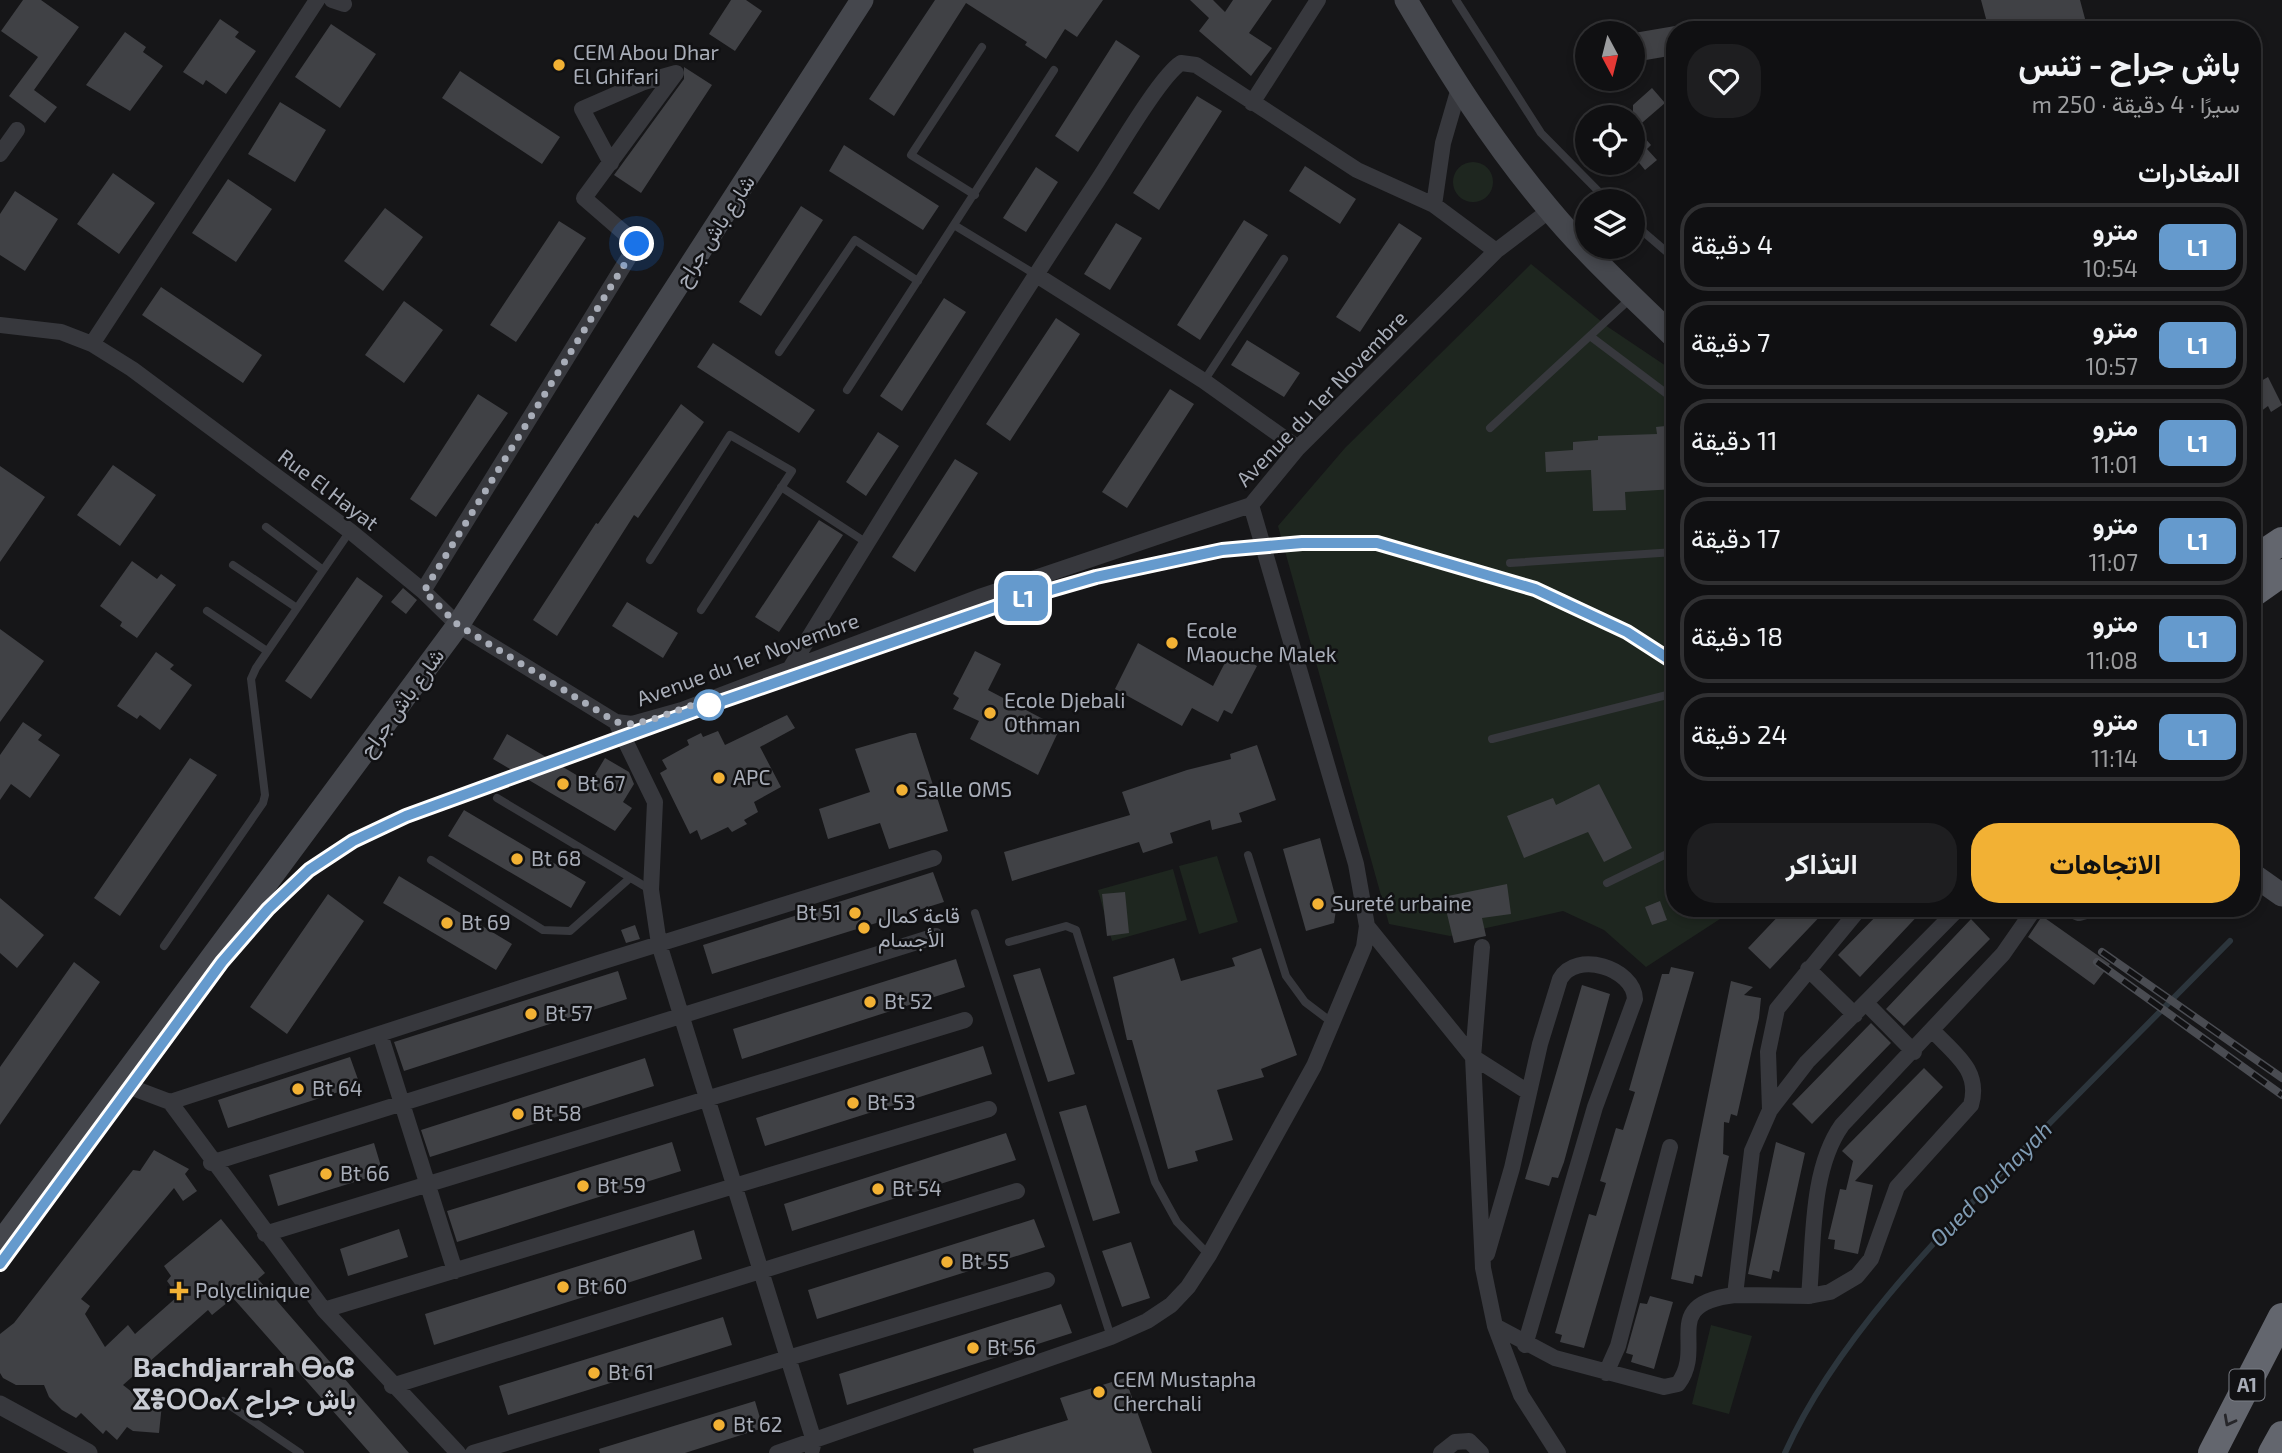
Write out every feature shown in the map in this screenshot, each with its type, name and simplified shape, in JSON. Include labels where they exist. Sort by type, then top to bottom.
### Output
[{"type":"highway","points":[[2261,555],[2282,541]]},
{"type":"highway","points":[[2261,588],[2282,573]]},
{"type":"highway","name":"A1","points":[[2212,1453],[2282,1317]]},
{"type":"highway","points":[[2272,1453],[2282,1435]]},
{"type":"main road","name":"شارع باش جراح","points":[[0,1243],[117,1082],[376,741],[458,625],[862,0]]},
{"type":"main road","points":[[1406,0],[1494,139],[1549,210],[1666,329]]},
{"type":"main road","points":[[2261,880],[2282,895]]},
{"type":"street","points":[[92,344],[317,0]]},
{"type":"street","points":[[1252,103],[1318,0]]},
{"type":"street","points":[[791,667],[867,542],[1175,67],[1189,62],[1196,65],[1357,170],[1434,205],[1496,251]]},
{"type":"street","points":[[424,591],[637,244],[584,198],[611,163],[676,73],[643,82],[582,109],[611,163]]},
{"type":"street","points":[[1434,205],[1443,143],[1460,89]]},
{"type":"street","points":[[0,154],[17,130]]},
{"type":"street","name":"Avenue du 1er Novembre","points":[[616,722],[632,724],[651,720],[982,596],[1251,505],[1298,447],[1496,251],[1549,210]]},
{"type":"street","points":[[1038,276],[1204,382],[1298,447]]},
{"type":"street","name":"Rue El Hayat","points":[[0,326],[61,332],[92,344],[142,377],[350,531],[424,591],[458,625],[616,722]]},
{"type":"street","points":[[777,1453],[813,1447],[1111,1337],[1147,1321],[1171,1305],[1188,1287],[1209,1255],[1314,1066],[1334,1024],[1364,947],[1367,926],[1356,864],[1251,505]]},
{"type":"street","points":[[616,722],[654,802],[651,890],[659,944],[790,1358],[813,1447]]},
{"type":"street","points":[[170,1102],[934,858]]},
{"type":"street","points":[[1770,1110],[1769,1052],[1774,1018],[1785,996],[1852,917]]},
{"type":"street","points":[[1735,1296],[1752,1152],[1770,1110],[1807,1062],[1950,917]]},
{"type":"street","points":[[1809,1296],[1821,1173],[1830,1142],[1842,1125],[1914,1052],[2003,954],[2029,917]]},
{"type":"street","points":[[1367,926],[1473,1057],[1528,1092]]},
{"type":"street","points":[[211,1163],[936,936]]},
{"type":"street","points":[[1482,947],[1473,1057],[1483,1268],[1495,1326],[1521,1395],[1558,1453]]},
{"type":"street","points":[[1483,1268],[1513,1167],[1528,1092],[1556,989],[1564,972],[1584,964],[1604,968],[1626,978],[1633,987],[1635,999],[1595,1107],[1525,1345]]},
{"type":"street","points":[[1808,969],[1914,1052]]},
{"type":"street","points":[[265,1234],[965,1020]]},
{"type":"street","points":[[1495,1326],[1525,1345],[1555,1358],[1664,1387],[1678,1384],[1684,1376],[1693,1312],[1699,1304],[1710,1298],[1809,1296],[1830,1292],[1864,1268],[1897,1187],[1971,1105],[1976,1089],[1974,1080],[1959,1057],[1933,1031]]},
{"type":"street","points":[[380,1034],[455,1271]]},
{"type":"street","points":[[117,1082],[170,1102],[211,1163],[324,1310],[392,1386],[458,1453]]},
{"type":"street","points":[[324,1310],[989,1109]]},
{"type":"street","points":[[1606,1373],[1618,1346],[1670,1147]]},
{"type":"street","points":[[392,1386],[1017,1191]]},
{"type":"street","points":[[473,1453],[1047,1280]]},
{"type":"street","points":[[0,1405],[88,1453]]},
{"type":"street","points":[[1441,1453],[1455,1442],[1469,1441],[1481,1453]]},
{"type":"lane","points":[[1455,0],[1541,133],[1596,189]]},
{"type":"lane","points":[[975,195],[911,155],[982,47]]},
{"type":"lane","points":[[847,390],[1054,70]]},
{"type":"lane","points":[[954,225],[1038,276]]},
{"type":"lane","points":[[1645,233],[1666,251]]},
{"type":"lane","points":[[779,352],[855,240],[918,281]]},
{"type":"lane","points":[[1204,382],[1284,259]]},
{"type":"lane","points":[[1490,428],[1633,297]]},
{"type":"lane","points":[[1590,336],[1666,393]]},
{"type":"lane","points":[[650,559],[730,435],[792,471],[701,610]]},
{"type":"lane","points":[[781,487],[867,542]]},
{"type":"lane","points":[[266,527],[323,570]]},
{"type":"lane","points":[[164,946],[263,803],[265,795],[251,680],[267,651],[350,531]]},
{"type":"lane","points":[[1510,563],[1666,553]]},
{"type":"lane","points":[[233,565],[297,608]]},
{"type":"lane","points":[[207,611],[267,651]]},
{"type":"lane","points":[[1492,739],[1666,695]]},
{"type":"lane","points":[[497,798],[651,890]]},
{"type":"lane","points":[[1607,883],[1666,854]]},
{"type":"lane","points":[[1248,855],[1286,976],[1305,1002],[1334,1024]]},
{"type":"lane","points":[[431,860],[542,930],[561,933],[570,931],[630,878]]},
{"type":"lane","points":[[975,913],[1111,1337]]},
{"type":"lane","points":[[1009,942],[1066,926],[1076,930],[1155,1182],[1177,1222],[1209,1255]]},
{"type":"lane","points":[[223,1401],[300,1453]]},
{"type":"shaded area","points":[[1473,162],[1487,168],[1493,182],[1487,196],[1473,202],[1459,196],[1453,182],[1459,168]]},
{"type":"shaded area","points":[[1531,264],[1608,327],[1666,366],[1666,917],[1723,917],[1646,967],[1604,930],[1563,911],[1450,936],[1389,924],[1278,526],[1345,448]]},
{"type":"shaded area","points":[[1217,856],[1238,922],[1199,934],[1179,866]]},
{"type":"shaded area","points":[[1173,869],[1187,920],[1112,941],[1098,890]]},
{"type":"shaded area","points":[[1711,1325],[1752,1336],[1729,1414],[1692,1404]]},
{"type":"building","points":[[23,0],[41,0],[79,27],[34,90],[57,107],[45,123],[9,96],[38,57],[1,31]]},
{"type":"building","points":[[731,0],[746,0],[762,11],[735,51],[709,34]]},
{"type":"building","points":[[935,0],[1103,0],[1077,37],[1065,29],[1046,59],[1025,45],[1027,42],[966,3],[894,116],[869,99]]},
{"type":"building","points":[[1190,0],[1213,0],[1225,12],[1233,0],[1272,0],[1249,33],[1272,48],[1251,76],[1199,31],[1209,18]]},
{"type":"building","points":[[1981,0],[2080,0],[2086,21],[1987,21]]},
{"type":"building","points":[[220,19],[239,32],[235,37],[256,51],[226,94],[206,80],[203,85],[183,72]]},
{"type":"building","points":[[331,24],[376,54],[340,108],[295,77]]},
{"type":"building","points":[[1666,28],[1666,57],[1645,60],[1645,31]]},
{"type":"building","points":[[125,32],[146,47],[143,52],[163,66],[130,111],[86,85]]},
{"type":"building","points":[[1116,40],[1140,56],[1078,152],[1055,136]]},
{"type":"building","points":[[684,67],[712,85],[641,193],[614,175],[684,79]]},
{"type":"building","points":[[460,71],[560,137],[542,164],[442,98]]},
{"type":"building","points":[[1652,88],[1665,103],[1645,120],[1645,105],[1633,105]]},
{"type":"building","points":[[1197,96],[1222,111],[1159,210],[1133,193]]},
{"type":"building","points":[[280,102],[326,130],[295,182],[248,154]]},
{"type":"building","points":[[1645,138],[1651,145],[1647,149],[1657,160],[1645,170]]},
{"type":"building","points":[[844,145],[939,206],[923,230],[829,171]]},
{"type":"building","points":[[1305,166],[1356,199],[1340,224],[1289,191]]},
{"type":"building","points":[[1036,167],[1058,182],[1026,232],[1003,218]]},
{"type":"building","points":[[113,173],[155,203],[119,254],[77,224]]},
{"type":"building","points":[[228,179],[272,209],[236,262],[192,233]]},
{"type":"building","points":[[15,191],[58,219],[25,271],[0,255],[0,214]]},
{"type":"building","points":[[801,206],[823,220],[761,316],[739,302]]},
{"type":"building","points":[[385,208],[423,237],[383,291],[344,261]]},
{"type":"building","points":[[1244,220],[1268,235],[1200,340],[1177,325]]},
{"type":"building","points":[[559,221],[586,238],[516,342],[490,325]]},
{"type":"building","points":[[1116,223],[1142,238],[1110,290],[1084,274]]},
{"type":"building","points":[[1399,223],[1422,238],[1360,332],[1336,317]]},
{"type":"building","points":[[161,287],[262,355],[243,383],[142,315]]},
{"type":"building","points":[[944,298],[966,312],[902,411],[880,396]]},
{"type":"building","points":[[404,301],[443,330],[404,383],[365,355]]},
{"type":"building","points":[[1056,318],[1080,334],[1010,441],[986,424]]},
{"type":"building","points":[[1247,340],[1300,373],[1284,397],[1231,365]]},
{"type":"building","points":[[713,343],[815,410],[799,433],[697,367]]},
{"type":"building","points":[[2268,377],[2282,405],[2271,412],[2268,406],[2261,411],[2261,381]]},
{"type":"building","points":[[1170,389],[1194,404],[1127,508],[1102,492]]},
{"type":"building","points":[[478,394],[508,413],[436,517],[410,499]]},
{"type":"building","points":[[681,404],[704,422],[638,518],[634,515],[557,636],[533,620],[596,523],[598,524]]},
{"type":"building","points":[[1666,426],[1666,490],[1625,492],[1626,510],[1593,511],[1591,470],[1546,472],[1545,452],[1573,450],[1573,442],[1598,440],[1598,436],[1657,434],[1656,427]]},
{"type":"building","points":[[878,432],[899,446],[866,496],[846,482]]},
{"type":"building","points":[[955,459],[978,473],[915,572],[892,557]]},
{"type":"building","points":[[113,465],[156,495],[120,546],[77,515]]},
{"type":"building","points":[[0,466],[45,497],[0,562]]},
{"type":"building","points":[[819,520],[843,535],[779,632],[755,617]]},
{"type":"building","points":[[132,561],[157,579],[161,574],[176,585],[137,638],[120,626],[122,622],[100,606]]},
{"type":"building","points":[[357,577],[383,596],[311,699],[285,681]]},
{"type":"building","points":[[403,588],[417,600],[406,614],[391,602]]},
{"type":"building","points":[[627,602],[678,633],[663,658],[612,626]]},
{"type":"building","points":[[0,629],[44,661],[0,722]]},
{"type":"building","points":[[1138,643],[1213,686],[1231,651],[1257,666],[1232,714],[1224,710],[1218,722],[1192,708],[1182,726],[1115,689]]},
{"type":"building","points":[[975,651],[1001,664],[988,690],[1060,728],[1038,775],[970,739],[979,721],[953,709],[959,698],[953,694]]},
{"type":"building","points":[[156,652],[174,665],[170,669],[192,685],[160,730],[140,715],[137,719],[117,706]]},
{"type":"building","name":"APC","points":[[787,715],[795,728],[760,747],[781,787],[754,802],[758,812],[744,820],[747,824],[732,832],[728,827],[701,840],[697,830],[690,834],[660,773],[667,769],[662,760],[689,745],[687,740],[701,733],[703,737],[718,731],[725,745]]},
{"type":"building","points":[[23,722],[42,735],[38,740],[60,755],[30,798],[11,784],[0,800],[0,755]]},
{"type":"building","name":"Salle OMS","points":[[916,733],[948,831],[889,849],[880,823],[828,839],[819,809],[870,792],[855,749]]},
{"type":"building","name":"Bt 67","points":[[507,734],[590,783],[605,758],[629,772],[634,784],[623,802],[632,808],[615,831],[493,759]]},
{"type":"building","points":[[1257,745],[1276,800],[1239,813],[1242,822],[1212,830],[1210,820],[1170,833],[1173,843],[1143,853],[1139,842],[1012,881],[1004,852],[1130,815],[1122,792],[1187,770],[1231,759],[1230,754]]},
{"type":"building","points":[[190,758],[217,775],[120,916],[94,898]]},
{"type":"building","points":[[1599,784],[1632,848],[1604,862],[1588,832],[1524,858],[1507,816],[1553,798],[1556,805]]},
{"type":"building","name":"Bt 68","points":[[464,810],[586,882],[571,908],[448,836]]},
{"type":"building","points":[[1320,838],[1337,903],[1334,923],[1306,931],[1283,849]]},
{"type":"building","name":"Bt 51","points":[[933,872],[944,902],[712,974],[703,945]]},
{"type":"building","name":"Bt 69","points":[[399,876],[512,944],[496,970],[383,903]]},
{"type":"building","points":[[1507,884],[1511,914],[1482,918],[1486,936],[1454,943],[1443,897]]},
{"type":"building","points":[[1125,892],[1129,933],[1107,936],[1102,894]]},
{"type":"building","points":[[328,894],[364,921],[287,1034],[250,1007]]},
{"type":"building","points":[[0,898],[44,935],[17,968],[0,953]]},
{"type":"building","points":[[1660,901],[1667,920],[1652,925],[1645,907]]},
{"type":"building","points":[[1777,917],[1819,917],[1770,969],[1748,948]]},
{"type":"building","points":[[1875,917],[1917,917],[1860,977],[1838,955]]},
{"type":"building","points":[[2043,917],[2110,964],[2094,985],[2028,937]]},
{"type":"building","points":[[1971,919],[1990,939],[1904,1026],[1886,1009]]},
{"type":"building","points":[[635,925],[640,939],[626,943],[621,930]]},
{"type":"building","points":[[1261,948],[1297,1055],[1261,1069],[1264,1077],[1217,1090],[1233,1140],[1195,1151],[1198,1161],[1168,1169],[1132,1040],[1127,1040],[1113,977],[1174,958],[1181,981],[1235,966],[1232,958]]},
{"type":"building","name":"Bt 52","points":[[956,959],[965,987],[742,1059],[733,1029]]},
{"type":"building","points":[[74,962],[100,982],[0,1125],[0,1067]]},
{"type":"building","points":[[1671,967],[1694,972],[1584,1348],[1560,1342],[1562,1335],[1555,1333],[1589,1214],[1596,1216],[1606,1183],[1600,1181],[1616,1128],[1623,1130],[1635,1092],[1629,1090],[1662,974],[1669,974]]},
{"type":"building","points":[[1040,968],[1075,1074],[1048,1082],[1013,975]]},
{"type":"building","name":"Bt 57","points":[[618,971],[627,999],[404,1071],[394,1042]]},
{"type":"building","points":[[1731,981],[1753,987],[1744,995],[1761,998],[1759,1018],[1737,1116],[1731,1114],[1729,1123],[1724,1122],[1723,1154],[1729,1156],[1702,1277],[1695,1275],[1693,1284],[1671,1279]]},
{"type":"building","points":[[1582,985],[1610,994],[1564,1162],[1558,1178],[1552,1177],[1549,1186],[1525,1179]]},
{"type":"building","points":[[1871,1023],[1891,1043],[1812,1124],[1792,1104]]},
{"type":"building","name":"Bt 53","points":[[983,1046],[992,1074],[765,1146],[756,1118]]},
{"type":"building","name":"Bt 64","points":[[350,1057],[360,1085],[228,1128],[218,1100]]},
{"type":"building","name":"Bt 58","points":[[645,1058],[654,1086],[430,1157],[421,1130]]},
{"type":"building","points":[[1924,1068],[1943,1087],[1855,1181],[1873,1185],[1858,1254],[1834,1249],[1835,1240],[1828,1239],[1840,1189],[1846,1190],[1853,1161],[1842,1151]]},
{"type":"building","points":[[1086,1105],[1120,1213],[1093,1221],[1059,1112]]},
{"type":"building","name":"Bt 54","points":[[1006,1133],[1016,1160],[792,1231],[784,1204]]},
{"type":"building","name":"Bt 59","points":[[672,1142],[681,1171],[457,1242],[447,1211]]},
{"type":"building","points":[[1776,1142],[1805,1153],[1779,1272],[1773,1270],[1771,1279],[1748,1274]]},
{"type":"building","name":"Bt 66","points":[[374,1143],[383,1173],[278,1206],[269,1175]]},
{"type":"building","points":[[154,1150],[189,1169],[185,1174],[197,1191],[183,1201],[174,1188],[81,1299],[90,1306],[85,1314],[105,1347],[128,1325],[135,1334],[178,1296],[167,1281],[171,1276],[164,1266],[221,1219],[265,1273],[258,1279],[409,1453],[370,1453],[233,1298],[212,1315],[208,1310],[123,1385],[146,1403],[162,1404],[159,1433],[133,1431],[127,1427],[117,1440],[106,1430],[103,1434],[81,1413],[76,1418],[62,1410],[49,1397],[44,1385],[16,1385],[3,1378],[0,1373],[0,1334],[14,1323],[133,1170],[140,1171]]},
{"type":"building","name":"Bt 55","points":[[1034,1219],[1045,1247],[817,1319],[808,1290]]},
{"type":"building","points":[[399,1229],[408,1257],[348,1276],[340,1249]]},
{"type":"building","name":"Bt 60","points":[[694,1230],[702,1259],[434,1345],[425,1314]]},
{"type":"building","points":[[1131,1242],[1150,1298],[1122,1307],[1102,1251]]},
{"type":"building","points":[[1650,1296],[1673,1302],[1654,1369],[1631,1362],[1633,1355],[1626,1353],[1640,1303],[1647,1304]]},
{"type":"building","name":"Bt 56","points":[[1061,1304],[1072,1333],[847,1405],[839,1374]]},
{"type":"building","name":"Bt 61","points":[[723,1317],[732,1345],[508,1415],[499,1386]]},
{"type":"building","points":[[1125,1378],[1152,1453],[974,1453],[973,1449],[1068,1420],[1060,1398]]},
{"type":"building","name":"Bt 62","points":[[755,1401],[763,1428],[685,1453],[600,1453],[599,1449]]},
{"type":"waterway","name":"Oued Ouchayah","points":[[1785,1453],[1831,1370],[1924,1254],[1991,1182],[2230,941]]},
{"type":"railway","points":[[2102,952],[2282,1078]]},
{"type":"railway","points":[[2097,962],[2282,1095]]},
{"type":"metro line","name":"L1","points":[[0,1264],[222,962],[268,909],[309,870],[353,841],[406,816],[708,706],[1006,603],[1096,577],[1222,550],[1302,543],[1377,543],[1451,562],[1535,589],[1627,632],[1666,657]]},
{"type":"place","name":"CEM Abou Dhar El Ghifari","points":[[559,65]]},
{"type":"place","name":"Ecole Maouche Malek","points":[[1172,643]]},
{"type":"place","name":"Ecole Djebali Othman","points":[[990,713]]},
{"type":"place","name":"APC","points":[[719,778]]},
{"type":"place","name":"Bt 67","points":[[563,784]]},
{"type":"place","name":"Salle OMS","points":[[902,790]]},
{"type":"place","name":"Bt 68","points":[[517,859]]},
{"type":"place","name":"Sureté urbaine","points":[[1318,904]]},
{"type":"place","name":"Bt 51","points":[[855,913]]},
{"type":"place","name":"Bt 69","points":[[447,923]]},
{"type":"place","name":"قاعة كمال الأجسام","points":[[864,928]]},
{"type":"place","name":"Bt 52","points":[[870,1002]]},
{"type":"place","name":"Bt 57","points":[[531,1014]]},
{"type":"place","name":"Bt 64","points":[[298,1089]]},
{"type":"place","name":"Bt 53","points":[[853,1103]]},
{"type":"place","name":"Bt 58","points":[[518,1114]]},
{"type":"place","name":"Bt 66","points":[[326,1174]]},
{"type":"place","name":"Bt 59","points":[[583,1186]]},
{"type":"place","name":"Bt 54","points":[[878,1189]]},
{"type":"place","name":"Bt 55","points":[[947,1262]]},
{"type":"place","name":"Bt 60","points":[[563,1287]]},
{"type":"place","name":"Polyclinique","points":[[179,1291]]},
{"type":"place","name":"Bt 56","points":[[973,1348]]},
{"type":"place","name":"Bt 61","points":[[594,1373]]},
{"type":"place","name":"CEM Mustapha Cherchali","points":[[1099,1392]]},
{"type":"place","name":"Bt 62","points":[[719,1425]]},
{"type":"district","name":"Bachdjarrah ⴱⴰⵛ ⴵⴻⵔⵔⴰⵃ باش جراح","points":[[244,1383]]},
{"type":"route","points":[[637,244],[424,591],[458,625],[616,722],[632,724],[704,701],[709,705]]}]
